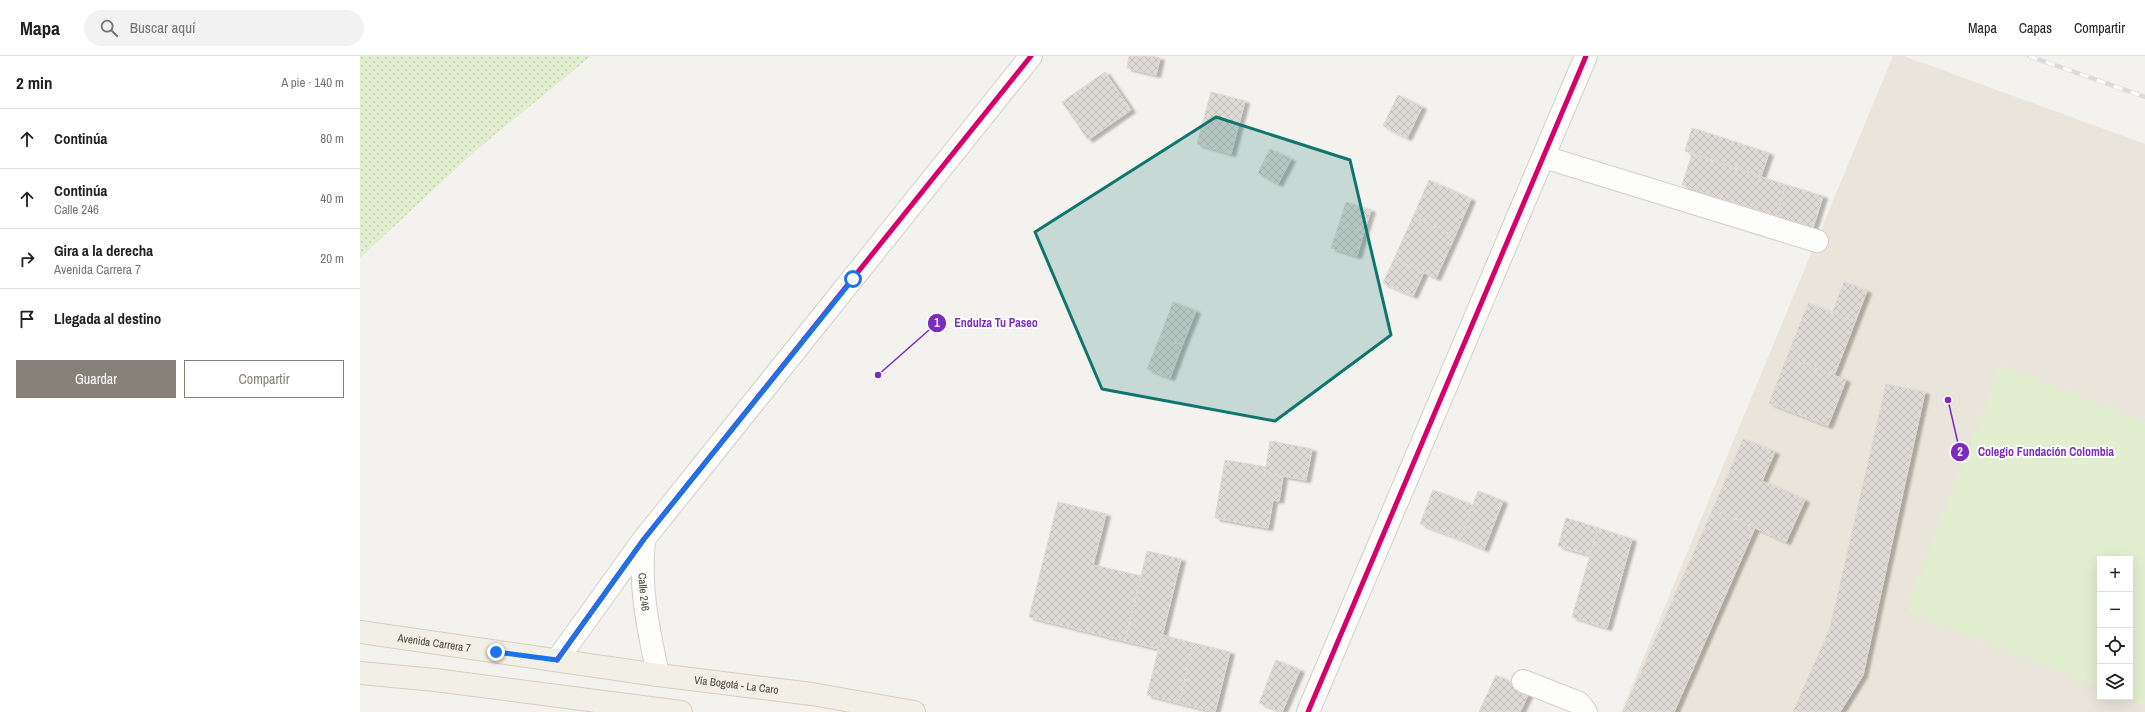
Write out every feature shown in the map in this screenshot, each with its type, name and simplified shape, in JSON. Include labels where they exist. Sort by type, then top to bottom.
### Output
[{"type":"main road","name":"Avenida Carrera 7","points":[[360,632],[557,660]]},
{"type":"main road","name":"Vía Bogotá - La Caro","points":[[557,660],[658,675],[812,694],[914,712]]},
{"type":"main road","points":[[360,673],[681,712]]},
{"type":"street","points":[[644,539],[1031,56]]},
{"type":"street","points":[[1308,712],[1586,56]]},
{"type":"street","points":[[1544,156],[1817,241]]},
{"type":"street","name":"Calle 246","points":[[557,660],[644,539]]},
{"type":"street","name":"Calle 246","points":[[644,539],[642,585],[645,618],[658,675]]},
{"type":"street","points":[[1523,681],[1579,703],[1586,712]]},
{"type":"highlighted area","points":[[1216,117],[1350,160],[1391,335],[1275,421],[1102,389],[1035,232]]},
{"type":"shaded area","points":[[1893,56],[1904,56],[2145,144],[2145,712],[1621,712]]},
{"type":"green space","points":[[360,56],[591,56],[473,153],[360,258]]},
{"type":"green space","points":[[2001,366],[2145,422],[2145,705],[2132,700],[2133,556],[2097,556],[2097,686],[1906,611]]},
{"type":"building","points":[[1129,56],[1150,56],[1160,58],[1156,75],[1127,68]]},
{"type":"building","points":[[1105,72],[1131,110],[1088,140],[1062,102]]},
{"type":"building","points":[[1211,92],[1245,101],[1231,154],[1197,144]]},
{"type":"building","points":[[1398,95],[1422,107],[1407,138],[1383,126]]},
{"type":"building","points":[[1692,128],[1769,153],[1761,176],[1685,151]]},
{"type":"building","points":[[1270,149],[1291,159],[1278,184],[1258,173]]},
{"type":"building","points":[[1692,154],[1786,185],[1776,216],[1682,185]]},
{"type":"building","points":[[1429,180],[1471,199],[1455,236],[1413,217]]},
{"type":"building","points":[[1786,185],[1823,196],[1813,228],[1776,216]]},
{"type":"building","points":[[1346,202],[1371,210],[1364,232],[1339,224]]},
{"type":"building","points":[[1413,217],[1455,236],[1436,278],[1394,259]]},
{"type":"building","points":[[1339,224],[1364,232],[1357,256],[1331,248]]},
{"type":"building","points":[[1394,259],[1424,272],[1413,296],[1383,283]]},
{"type":"building","points":[[1844,282],[1867,291],[1855,322],[1832,313]]},
{"type":"building","points":[[1173,302],[1196,311],[1182,346],[1160,337]]},
{"type":"building","points":[[1808,303],[1855,322],[1834,376],[1787,357]]},
{"type":"building","points":[[1160,337],[1182,346],[1170,378],[1147,369]]},
{"type":"building","points":[[1787,357],[1846,380],[1828,426],[1769,403]]},
{"type":"building","points":[[1886,384],[1925,392],[1863,675],[1840,712],[1793,712],[1830,628]]},
{"type":"building","points":[[1743,439],[1775,452],[1762,481],[1805,500],[1786,542],[1713,509]]},
{"type":"building","points":[[1270,441],[1312,449],[1306,480],[1265,473]]},
{"type":"building","points":[[1225,460],[1266,467],[1265,473],[1283,476],[1279,501],[1273,500],[1268,528],[1215,518]]},
{"type":"building","points":[[1433,490],[1473,505],[1460,539],[1420,524]]},
{"type":"building","points":[[1478,491],[1503,501],[1484,549],[1460,539]]},
{"type":"building","points":[[1058,502],[1106,514],[1093,565],[1141,576],[1125,641],[1029,617]]},
{"type":"building","points":[[1713,509],[1755,528],[1674,712],[1623,712]]},
{"type":"building","points":[[1566,518],[1598,528],[1590,555],[1558,546]]},
{"type":"building","points":[[1598,528],[1632,539],[1607,628],[1572,617]]},
{"type":"building","points":[[1147,551],[1181,559],[1159,649],[1125,641]]},
{"type":"building","points":[[1162,635],[1193,643],[1179,703],[1147,695]]},
{"type":"building","points":[[1193,643],[1230,652],[1215,712],[1179,703]]},
{"type":"building","points":[[1276,660],[1300,670],[1282,712],[1259,703]]},
{"type":"building","points":[[1496,675],[1530,691],[1520,712],[1479,712]]},
{"type":"railway","points":[[2029,56],[2145,97]]},
{"type":"cycle path","points":[[557,660],[644,539],[1031,56]]},
{"type":"cycle path","points":[[1308,712],[1586,56]]},
{"type":"place","name":"Endulza Tu Paseo","points":[[878,375]]},
{"type":"place","name":"Colegio Fundación Colombia","points":[[1948,400]]},
{"type":"route","points":[[496,652],[557,660],[644,539],[853,279]]}]
